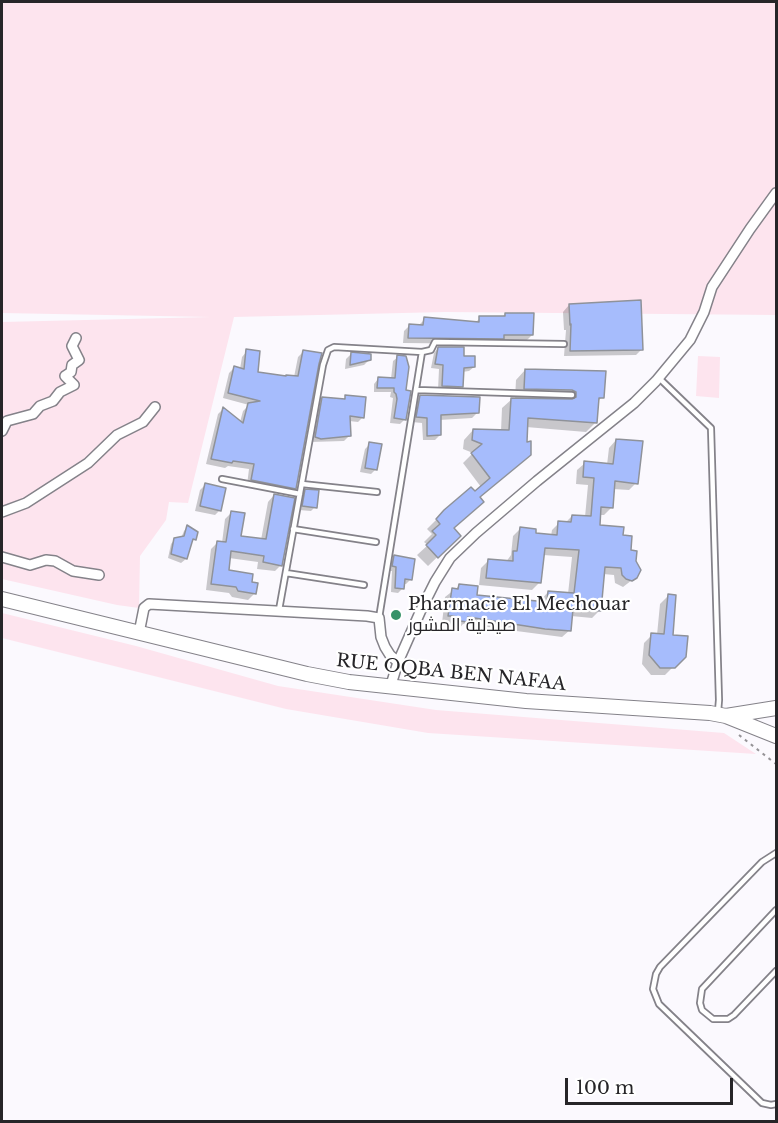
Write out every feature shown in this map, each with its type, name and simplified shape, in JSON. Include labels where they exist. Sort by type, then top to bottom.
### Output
[{"type":"street","points":[[390,688],[398,662],[435,582],[450,558],[528,488],[634,403],[659,378],[690,340],[704,312],[712,288],[750,229],[777,193]]},
{"type":"street","points":[[2,431],[7,422],[33,414],[40,406],[53,401],[60,392],[74,385],[65,376],[71,372],[72,365],[79,360],[72,346],[76,338]]},
{"type":"street","points":[[2,512],[26,503],[88,463],[117,435],[143,422],[155,407]]},
{"type":"street","points":[[2,557],[30,565],[46,560],[55,561],[73,571],[99,575]]},
{"type":"street","name":"RUE OQBA BEN NAFAA","points":[[2,599],[307,674],[390,688],[526,701],[722,715],[777,708]]},
{"type":"street","points":[[139,633],[144,608],[149,604],[279,610],[379,618],[381,637],[385,647],[398,662]]},
{"type":"street","name":"RUE OQBA BEN NAFAA","points":[[722,715],[777,736]]},
{"type":"lane","points":[[279,610],[322,365],[328,350],[334,347],[422,352],[431,350],[435,342],[564,344]]},
{"type":"lane","points":[[379,618],[422,352]]},
{"type":"lane","points":[[659,378],[711,428],[719,700],[722,715]]},
{"type":"lane","points":[[417,390],[572,395]]},
{"type":"lane","points":[[222,479],[300,494]]},
{"type":"lane","points":[[302,484],[377,492]]},
{"type":"lane","points":[[293,529],[376,542]]},
{"type":"lane","points":[[286,573],[364,585]]},
{"type":"lane","points":[[777,853],[762,862],[660,967],[653,989],[659,1004],[762,1103],[777,1104]]},
{"type":"lane","points":[[777,910],[702,989],[700,996],[702,1010],[713,1019],[728,1019],[777,971]]},
{"type":"path","points":[[739,735],[777,764]]},
{"type":"shaded area","points":[[2,2],[776,2],[776,315],[445,312],[234,317],[188,503],[169,502],[166,520],[140,556],[139,608],[2,579],[2,322],[211,317],[2,313]]},
{"type":"shaded area","points":[[698,356],[720,357],[719,398],[696,396]]},
{"type":"shaded area","points":[[2,613],[136,646],[278,686],[436,710],[724,733],[756,754],[428,733],[286,709],[2,638]]},
{"type":"building","points":[[641,300],[643,350],[570,351],[569,304]]},
{"type":"building","points":[[505,313],[534,313],[533,335],[504,335],[504,339],[408,338],[409,324],[423,325],[424,317],[479,322],[479,316],[505,316]]},
{"type":"building","points":[[438,347],[464,347],[464,356],[475,356],[475,367],[464,368],[463,387],[442,386],[443,365],[435,364]]},
{"type":"building","points":[[246,349],[260,351],[258,372],[286,376],[298,376],[303,350],[322,353],[296,489],[251,480],[254,464],[211,459],[223,407],[243,423],[248,403],[260,401],[228,393],[234,366],[244,369]]},
{"type":"building","points":[[351,352],[371,354],[371,360],[350,365]]},
{"type":"building","points":[[397,355],[406,356],[409,367],[406,390],[411,391],[406,420],[394,418],[397,399],[394,388],[377,388],[378,377],[395,378]]},
{"type":"building","points":[[525,369],[606,371],[604,398],[599,398],[597,423],[528,418],[527,442],[531,441],[531,455],[480,497],[484,502],[454,528],[461,536],[438,558],[426,545],[436,535],[432,531],[440,524],[436,519],[471,487],[475,491],[490,478],[471,453],[482,444],[472,440],[473,429],[509,430],[511,398],[572,399],[576,397],[576,392],[572,390],[524,389]]},
{"type":"building","points":[[345,395],[366,397],[364,418],[350,416],[351,436],[321,439],[315,437],[322,397],[345,399]]},
{"type":"building","points":[[420,395],[480,397],[479,413],[441,415],[441,435],[427,436],[427,418],[416,417]]},
{"type":"building","points":[[616,439],[643,441],[638,484],[615,481],[613,508],[601,507],[600,525],[624,527],[623,535],[632,536],[631,550],[637,551],[636,561],[641,570],[637,578],[632,581],[626,579],[622,575],[621,568],[605,567],[601,611],[573,609],[571,631],[468,617],[467,622],[453,620],[454,616],[448,616],[452,588],[458,589],[459,584],[478,586],[477,595],[547,602],[548,591],[574,593],[579,550],[545,548],[541,583],[486,578],[488,559],[513,561],[513,551],[517,551],[520,527],[536,529],[536,533],[557,535],[558,521],[571,522],[572,515],[591,516],[594,478],[583,477],[584,461],[613,464]]},
{"type":"building","points":[[369,442],[382,444],[377,470],[365,468]]},
{"type":"building","points":[[205,483],[226,488],[221,511],[200,506]]},
{"type":"building","points":[[305,489],[319,490],[317,508],[302,506]]},
{"type":"building","points":[[274,494],[295,498],[282,566],[263,562],[264,556],[231,551],[229,570],[253,574],[252,582],[258,583],[256,594],[238,591],[236,587],[211,584],[217,541],[226,542],[231,511],[245,513],[241,536],[266,539]]},
{"type":"building","points":[[187,525],[198,532],[196,540],[193,539],[187,559],[171,554],[174,538],[184,536]]},
{"type":"building","points":[[394,555],[415,559],[412,580],[405,579],[404,589],[395,588],[396,567],[392,566]]},
{"type":"building","points":[[668,594],[676,595],[673,635],[688,636],[686,657],[675,668],[660,668],[649,655],[651,633],[664,634]]},
{"type":"place","name":"Pharmacie El Mechouar صيدلية المشور","points":[[396,615]]}]
